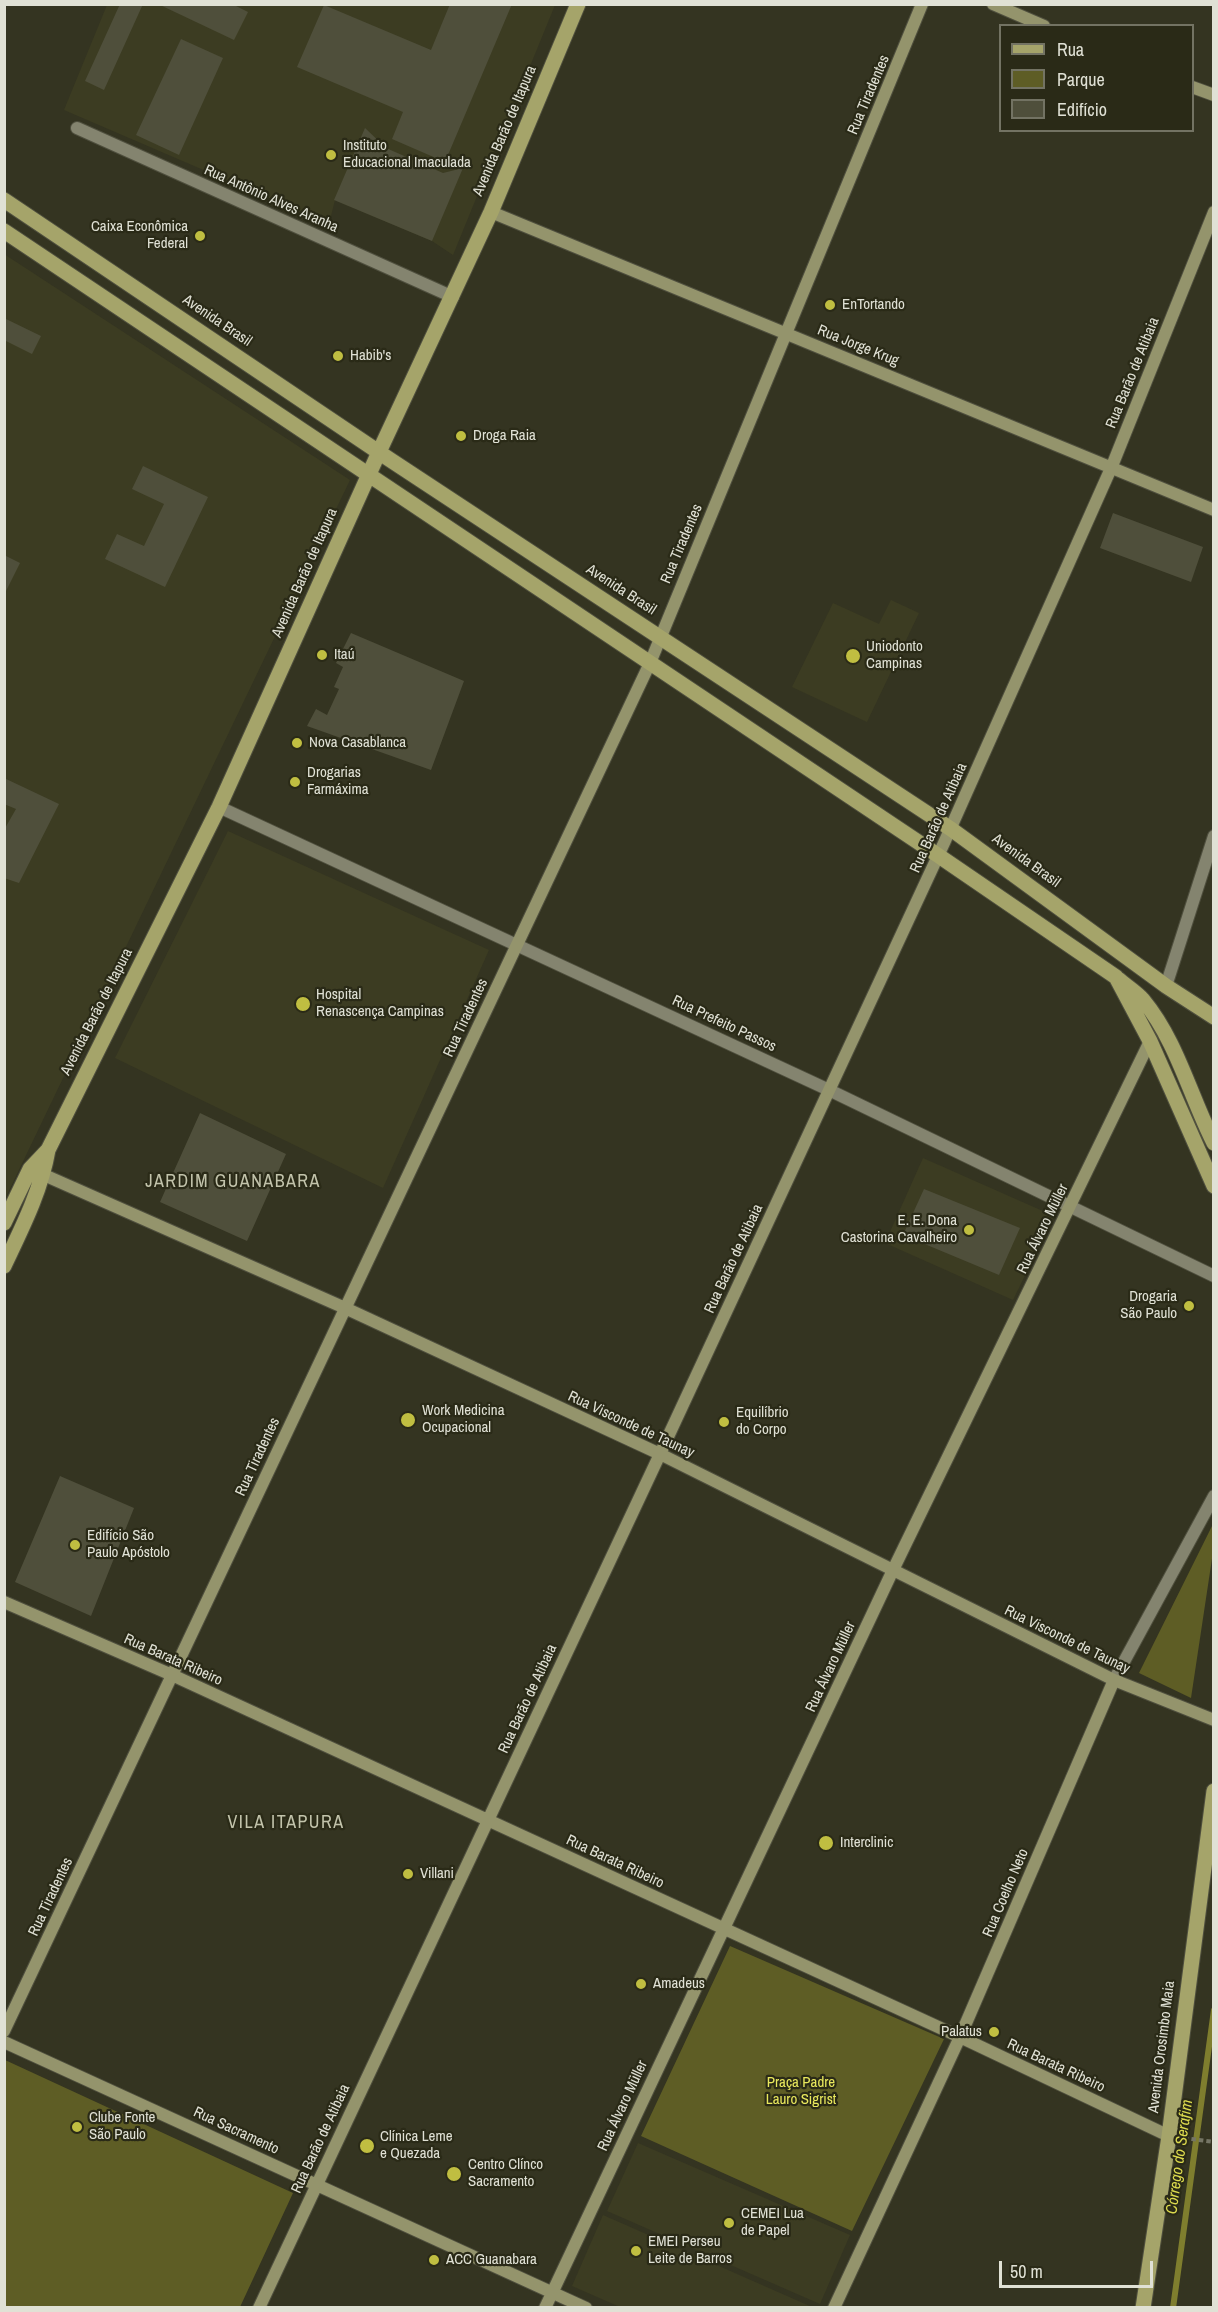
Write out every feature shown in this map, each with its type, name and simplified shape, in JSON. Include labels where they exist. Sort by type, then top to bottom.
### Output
[{"type":"main road","name":"Avenida Barão de Itapura","points":[[4,1222],[37,1172],[219,807],[379,452],[453,297],[578,4]]},
{"type":"main road","name":"Rua Tiradentes","points":[[4,2031],[650,663],[922,4]]},
{"type":"main road","points":[[993,4],[1039,24]]},
{"type":"main road","points":[[1194,88],[1214,95]]},
{"type":"main road","name":"Avenida Brasil","points":[[4,200],[379,452],[951,829],[1166,986],[1214,1017]]},
{"type":"main road","name":"Rua Jorge Krug","points":[[491,212],[787,332],[1214,510]]},
{"type":"main road","name":"Rua Barão de Atibaia","points":[[259,2307],[939,856],[1112,466],[1214,212]]},
{"type":"main road","points":[[4,231],[939,856],[1116,978],[1142,998],[1157,1018],[1214,1143]]},
{"type":"main road","points":[[1116,978],[1150,1041],[1214,1186]]},
{"type":"main road","name":"Rua Álvaro Müller","points":[[544,2307],[893,1570],[1150,1041]]},
{"type":"main road","name":"Avenida Barão de Itapura","points":[[4,1266],[35,1199],[37,1172]]},
{"type":"main road","name":"Rua Visconde de Taunay","points":[[37,1172],[345,1308],[660,1454],[1114,1680],[1214,1720]]},
{"type":"main road","name":"Rua Barata Ribeiro","points":[[4,1602],[172,1675],[960,2037],[1169,2136]]},
{"type":"main road","name":"Rua Coelho Neto","points":[[834,2307],[960,2037],[1114,1680]]},
{"type":"main road","name":"Avenida Orosimbo Maia","points":[[1141,2305],[1169,2136],[1214,1791]]},
{"type":"main road","name":"Rua Sacramento","points":[[4,2042],[586,2307]]},
{"type":"street","name":"Rua Antônio Alves Aranha","points":[[77,128],[453,297]]},
{"type":"street","name":"Rua Prefeito Passos","points":[[219,807],[829,1090],[1214,1276]]},
{"type":"street","points":[[1166,986],[1214,836]]},
{"type":"street","name":"Rua Coelho Neto","points":[[1114,1680],[1214,1496]]},
{"type":"path","points":[[1169,2136],[1214,2142]]},
{"type":"shaded area","name":"Instituto Educacional Imaculada","points":[[107,5],[555,5],[453,255],[432,241],[335,200],[329,224],[64,110]]},
{"type":"shaded area","points":[[4,254],[350,480],[5,1199]]},
{"type":"shaded area","name":"Uniodonto Campinas","points":[[891,600],[919,613],[867,722],[792,687],[833,603],[879,624]]},
{"type":"shaded area","name":"Hospital Renascença Campinas","points":[[228,831],[489,950],[383,1188],[115,1058]]},
{"type":"shaded area","name":"E. E. Dona Castorina Cavalheiro","points":[[923,1158],[1054,1216],[1013,1300],[885,1243]]},
{"type":"shaded area","name":"CEMEI Lua de Papel","points":[[638,2143],[850,2235],[820,2304],[607,2211]]},
{"type":"shaded area","name":"EMEI Perseu Leite de Barros","points":[[603,2215],[812,2307],[620,2307],[572,2286]]},
{"type":"green space","points":[[1213,1524],[1213,1552],[1191,1698],[1139,1673]]},
{"type":"green space","name":"Praça Padre Lauro Sigrist","points":[[730,1946],[944,2039],[852,2231],[641,2136]]},
{"type":"green space","name":"Clube Fonte São Paulo","points":[[5,2060],[293,2193],[240,2307],[5,2307]]},
{"type":"building","points":[[120,4],[143,4],[104,90],[85,81]]},
{"type":"building","points":[[158,4],[232,4],[248,12],[234,40]]},
{"type":"building","points":[[450,4],[512,4],[445,162],[392,139],[403,112],[297,67],[324,5],[431,50]]},
{"type":"building","points":[[181,39],[223,58],[179,155],[136,135]]},
{"type":"building","points":[[365,128],[386,148],[443,173],[463,168],[432,241],[334,200]]},
{"type":"building","points":[[6,319],[41,336],[32,354],[4,340]]},
{"type":"building","points":[[143,466],[208,497],[165,587],[105,559],[117,534],[144,546],[164,504],[132,489]]},
{"type":"building","points":[[1113,513],[1203,547],[1191,582],[1100,548]]},
{"type":"building","points":[[4,555],[20,563],[4,595]]},
{"type":"building","points":[[351,633],[464,681],[431,770],[307,726],[316,709],[327,715],[339,689],[334,687],[343,667],[336,663]]},
{"type":"building","points":[[4,778],[59,804],[19,883],[4,878],[4,830],[16,809],[4,804]]},
{"type":"building","points":[[200,1113],[286,1154],[247,1241],[160,1202]]},
{"type":"building","points":[[924,1189],[1020,1228],[999,1275],[903,1235]]},
{"type":"building","name":"Edifício São Paulo Apóstolo","points":[[60,1476],[134,1508],[91,1616],[15,1582]]},
{"type":"waterway","name":"Córrego do Serafim","points":[[1173,2308],[1214,2010]]},
{"type":"place","name":"Instituto Educacional Imaculada","points":[[331,155]]},
{"type":"place","name":"Caixa Econômica Federal","points":[[200,236]]},
{"type":"place","name":"EnTortando","points":[[830,305]]},
{"type":"place","name":"Habib's","points":[[338,356]]},
{"type":"place","name":"Droga Raia","points":[[461,436]]},
{"type":"place","name":"Itaú","points":[[322,655]]},
{"type":"place","name":"Uniodonto Campinas","points":[[853,656]]},
{"type":"place","name":"Nova Casablanca","points":[[297,743]]},
{"type":"place","name":"Drogarias Farmáxima","points":[[295,782]]},
{"type":"place","name":"Hospital Renascença Campinas","points":[[303,1004]]},
{"type":"place","name":"E. E. Dona Castorina Cavalheiro","points":[[969,1230]]},
{"type":"place","name":"Drogaria São Paulo","points":[[1189,1306]]},
{"type":"place","name":"Work Medicina Ocupacional","points":[[408,1420]]},
{"type":"place","name":"Equilíbrio do Corpo","points":[[724,1422]]},
{"type":"place","name":"Edifício São Paulo Apóstolo","points":[[75,1545]]},
{"type":"place","name":"Interclinic","points":[[826,1843]]},
{"type":"place","name":"Villani","points":[[408,1874]]},
{"type":"place","name":"Amadeus","points":[[641,1984]]},
{"type":"place","name":"Palatus","points":[[994,2032]]},
{"type":"place","name":"Clube Fonte São Paulo","points":[[77,2127]]},
{"type":"place","name":"Clínica Leme e Quezada","points":[[367,2146]]},
{"type":"place","name":"Centro Clínco Sacramento","points":[[454,2174]]},
{"type":"place","name":"CEMEI Lua de Papel","points":[[729,2223]]},
{"type":"place","name":"EMEI Perseu Leite de Barros","points":[[636,2251]]},
{"type":"place","name":"ACC Guanabara","points":[[434,2260]]},
{"type":"district","name":"JARDIM GUANABARA","points":[[233,1182]]},
{"type":"district","name":"VILA ITAPURA","points":[[286,1823]]}]
